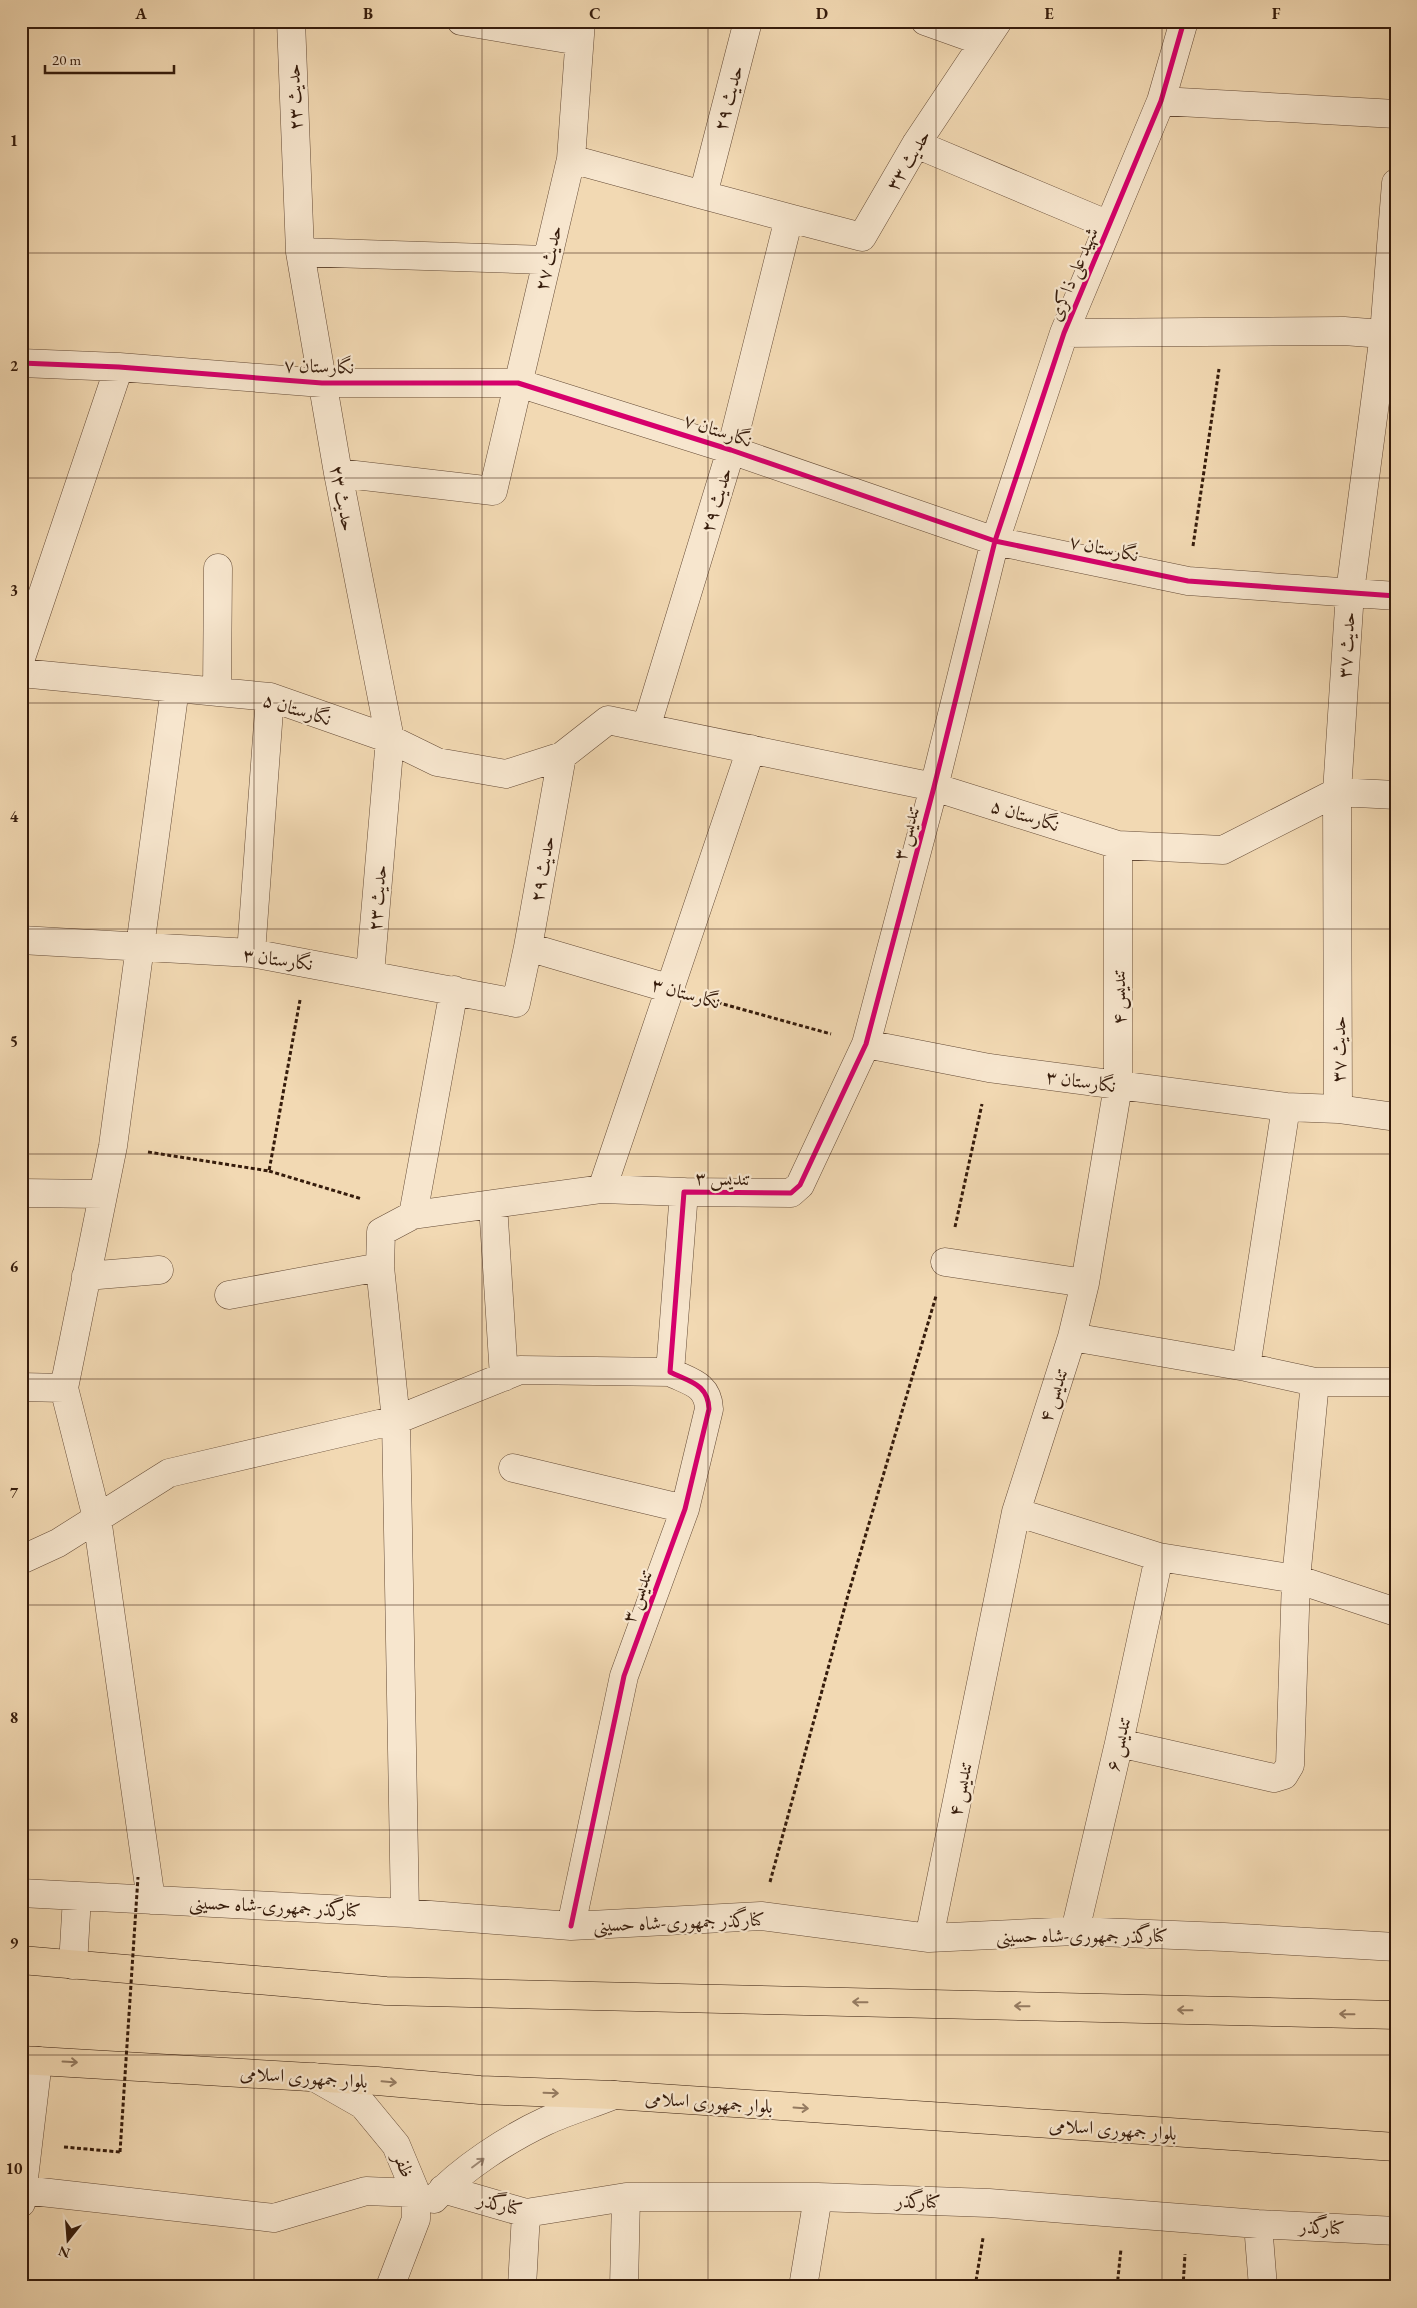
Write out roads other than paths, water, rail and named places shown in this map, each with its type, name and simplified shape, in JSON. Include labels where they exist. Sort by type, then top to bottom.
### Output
[{"type":"main road","points":[[21,1960],[386,1991],[1396,2015]]},
{"type":"main road","name":"بلوار جمهوری اسلامی","points":[[30,2060],[1396,2147]]},
{"type":"street","name":"حدیث ۲۳","points":[[291,21],[300,252],[338,473],[390,739],[370,974]]},
{"type":"street","points":[[461,21],[580,31]]},
{"type":"street","name":"حدیث ۲۹","points":[[704,195],[748,21]]},
{"type":"street","points":[[925,21],[991,32]]},
{"type":"street","name":"شهید علی ذاکری","points":[[995,541],[1064,333],[1161,101],[1184,21]]},
{"type":"street","name":"حدیث ۲۷","points":[[338,473],[493,490],[571,159],[580,31]]},
{"type":"street","name":"حدیث ۳۳","points":[[789,218],[862,237],[916,144],[991,32]]},
{"type":"street","points":[[1161,101],[1396,114]]},
{"type":"street","points":[[916,144],[1109,225]]},
{"type":"street","points":[[571,159],[789,218]]},
{"type":"street","name":"حدیث ۳۷","points":[[1338,1109],[1337,792],[1350,592],[1390,334],[1396,183]]},
{"type":"street","name":"حدیث ۲۹","points":[[646,728],[731,450],[789,218]]},
{"type":"street","points":[[300,252],[547,260]]},
{"type":"street","points":[[1064,333],[1344,331],[1390,334]]},
{"type":"street","name":"نگارستان ۷","points":[[21,363],[119,367],[322,383],[518,383],[731,450],[995,541],[1188,581],[1396,596]]},
{"type":"street","points":[[21,658],[119,367]]},
{"type":"street","name":"تندیس ۳","points":[[571,1926],[624,1676],[685,1509],[709,1409],[708,1398],[704,1390],[670,1372],[684,1192],[791,1193],[800,1185],[866,1044],[934,787],[995,541]]},
{"type":"street","points":[[217,692],[218,568]]},
{"type":"street","name":"نگارستان ۵","points":[[21,673],[270,697],[390,739],[437,762],[506,774],[562,756]]},
{"type":"street","points":[[151,1900],[97,1518],[64,1388],[113,1146],[175,688]]},
{"type":"street","points":[[251,953],[270,697]]},
{"type":"street","points":[[562,756],[608,720],[646,728]]},
{"type":"street","name":"نگارستان ۵","points":[[646,728],[934,787],[1118,845],[1222,850],[1337,792],[1396,794]]},
{"type":"street","points":[[602,1189],[751,749]]},
{"type":"street","name":"حدیث ۲۹","points":[[528,947],[562,756]]},
{"type":"street","name":"تندیس ۴","points":[[929,1938],[1016,1512],[1072,1337],[1085,1283],[1118,1086],[1118,845]]},
{"type":"street","name":"نگارستان ۳","points":[[21,940],[251,953],[307,962],[516,1003],[528,947],[670,989]]},
{"type":"street","points":[[413,1214],[454,990]]},
{"type":"street","name":"نگارستان ۳","points":[[866,1044],[989,1068],[1118,1086],[1286,1107],[1338,1109],[1396,1117]]},
{"type":"street","points":[[1246,1367],[1286,1107]]},
{"type":"street","points":[[405,1912],[396,1420],[380,1267],[381,1232],[413,1214],[602,1189],[684,1192]]},
{"type":"street","points":[[21,1193],[103,1194]]},
{"type":"street","points":[[493,1204],[504,1377]]},
{"type":"street","points":[[945,1262],[1085,1283]]},
{"type":"street","points":[[229,1295],[380,1267]]},
{"type":"street","points":[[86,1276],[159,1270]]},
{"type":"street","points":[[1072,1337],[1246,1367],[1315,1382],[1396,1382]]},
{"type":"street","points":[[21,1560],[58,1543],[169,1473],[396,1420],[520,1370],[670,1372]]},
{"type":"street","points":[[1119,1743],[1274,1778],[1284,1775],[1290,1765],[1296,1580],[1315,1382]]},
{"type":"street","points":[[21,1387],[64,1388]]},
{"type":"street","points":[[513,1468],[685,1509]]},
{"type":"street","points":[[1016,1512],[1159,1557],[1296,1580],[1396,1612]]},
{"type":"street","name":"تندیس ۶","points":[[1075,1931],[1119,1743],[1159,1557]]},
{"type":"street","name":"کنارگذر جمهوری-شاه حسینی","points":[[21,1893],[405,1912],[571,1926],[761,1916],[929,1938],[1075,1931],[1396,1947]]},
{"type":"street","points":[[73,1965],[77,1897]]},
{"type":"street","points":[[30,2060],[22,2197],[274,2218],[366,2191],[416,2206]]},
{"type":"street","name":"ظفر","points":[[314,2077],[363,2105],[396,2145],[416,2206]]},
{"type":"street","points":[[393,2285],[416,2206],[443,2189],[494,2151],[546,2122],[614,2096]]},
{"type":"street","name":"کنارگذر","points":[[443,2189],[526,2213],[626,2197],[818,2197],[989,2203],[1258,2224],[1396,2231]]},
{"type":"street","points":[[624,2287],[626,2197]]},
{"type":"street","points":[[803,2287],[818,2197]]},
{"type":"street","points":[[522,2287],[526,2213]]},
{"type":"street","points":[[1258,2224],[1263,2287]]}]
